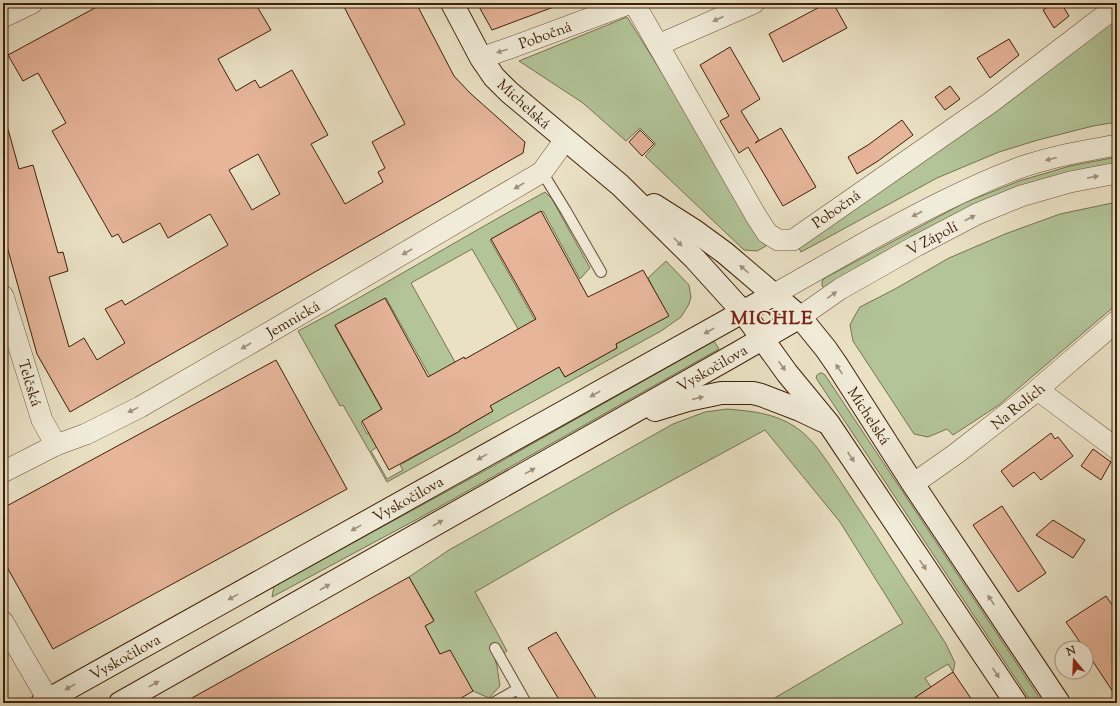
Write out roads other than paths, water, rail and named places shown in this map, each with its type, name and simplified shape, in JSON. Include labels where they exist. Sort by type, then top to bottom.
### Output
[{"type":"main road","name":"Michelská","points":[[452,3],[481,58],[494,77],[509,92],[620,185],[695,259],[743,312],[787,373],[829,424],[1016,703]]},
{"type":"main road","name":"Michelská","points":[[620,185],[695,232],[725,253],[800,317],[826,349],[1059,703]]},
{"type":"main road","name":"Vyskočilova","points":[[47,702],[773,295]]},
{"type":"main road","name":"V Zápolí","points":[[763,339],[800,317]]},
{"type":"main road","name":"Vyskočilova","points":[[120,703],[763,339]]},
{"type":"main road","name":"Vyskočilova","points":[[620,420],[688,400],[721,393],[753,393],[800,410],[829,424]]},
{"type":"street","points":[[3,17],[32,3]]},
{"type":"street","name":"Pobočná","points":[[481,58],[630,3]]},
{"type":"street","name":"Pobočná","points":[[634,3],[756,216],[767,233],[778,240],[792,240],[990,103],[1117,6]]},
{"type":"street","points":[[658,46],[754,3]]},
{"type":"street","name":"Jemnická","points":[[3,472],[56,445],[86,434],[140,407],[542,172],[565,140]]},
{"type":"street","name":"V Zápolí","points":[[773,295],[911,217],[968,189],[1036,163],[1092,150],[1117,146]]},
{"type":"street","name":"V Zápolí","points":[[800,317],[840,289],[916,246],[977,214],[1021,196],[1070,182],[1117,173]]},
{"type":"street","name":"Telčská","points":[[3,296],[42,420],[56,445]]},
{"type":"street","name":"Na Rolích","points":[[914,484],[957,453],[1038,390],[1117,321]]},
{"type":"street","points":[[1038,390],[1117,449]]},
{"type":"street","points":[[3,622],[47,702]]},
{"type":"lane","points":[[542,172],[601,272]]},
{"type":"lane","points":[[495,648],[526,703]]},
{"type":"lane","points":[[492,703],[518,689]]},
{"type":"district","name":"MICHLE","points":[[772,317]]}]
